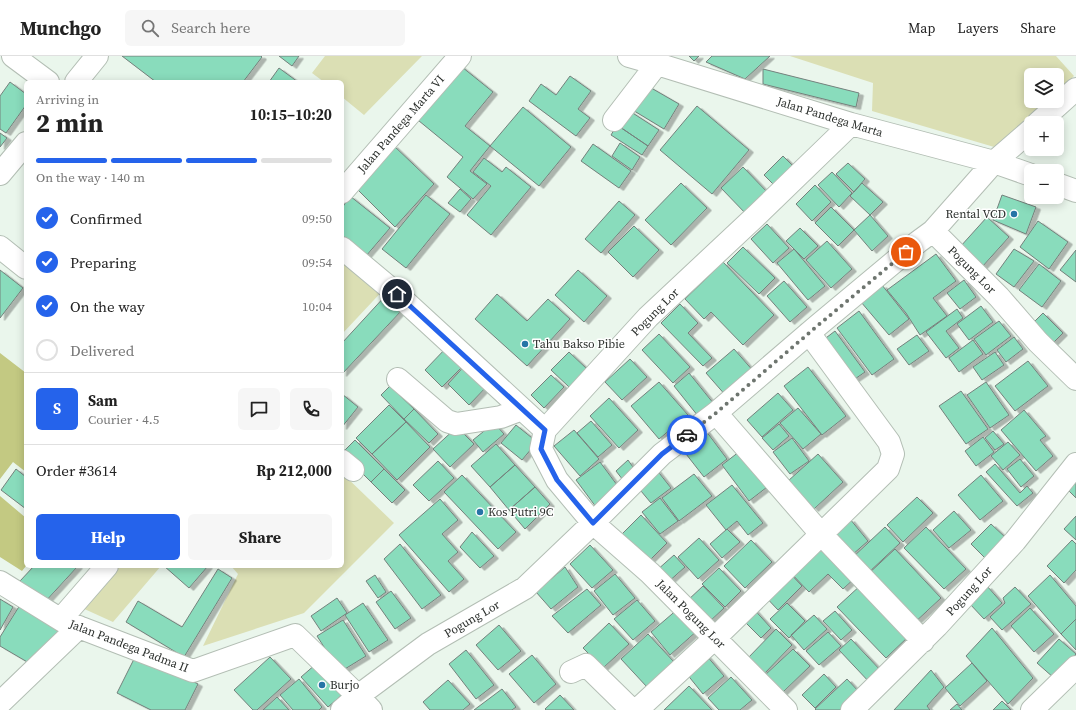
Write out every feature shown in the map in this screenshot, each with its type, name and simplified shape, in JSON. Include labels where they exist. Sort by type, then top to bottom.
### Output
[{"type":"street","points":[[13,56],[45,80]]},
{"type":"street","points":[[78,80],[97,56]]},
{"type":"street","name":"Jalan Pandega Marta VI","points":[[344,190],[460,56]]},
{"type":"street","name":"Jalan Pandega Marta","points":[[629,56],[851,124],[994,162],[1024,173]]},
{"type":"street","points":[[614,120],[657,64]]},
{"type":"street","points":[[1046,116],[1076,90]]},
{"type":"street","name":"Pogung Lor","points":[[545,430],[648,317],[851,124]]},
{"type":"street","name":"Pogung Lor","points":[[357,705],[428,644],[525,588],[662,454],[716,413],[810,332],[933,231],[994,162],[1024,136]]},
{"type":"street","points":[[0,174],[24,145]]},
{"type":"street","points":[[1064,187],[1076,191]]},
{"type":"street","name":"Pogung Lor","points":[[933,231],[999,297],[1038,342],[1076,379]]},
{"type":"street","points":[[0,247],[24,266]]},
{"type":"street","points":[[344,251],[397,294],[545,430],[541,449],[557,480],[593,523]]},
{"type":"street","points":[[571,672],[586,665],[631,709],[638,708],[715,638],[888,469],[893,454],[889,442],[810,332]]},
{"type":"street","points":[[398,379],[447,421],[456,424],[501,417],[522,409]]},
{"type":"street","points":[[716,413],[821,534],[923,641]]},
{"type":"street","name":"Pogung Lor","points":[[852,710],[923,641],[1015,541],[1076,464]]},
{"type":"street","name":"Jalan Pogung Lor","points":[[593,523],[650,573],[786,710]]},
{"type":"street","points":[[0,703],[70,623],[106,568]]},
{"type":"street","name":"Jalan Pandega Padma II","points":[[0,582],[70,623],[193,671],[295,635],[357,705]]},
{"type":"street","points":[[1032,710],[1076,667]]},
{"type":"green space","points":[[325,56],[422,56],[364,115],[344,99],[344,80],[321,80],[312,73]]},
{"type":"green space","points":[[790,56],[1056,56],[1074,76],[1064,86],[1064,68],[1024,68],[1024,108],[1042,108],[1034,116],[1024,116],[1024,126],[1001,149],[872,111],[873,83]]},
{"type":"green space","points":[[344,257],[388,285],[344,332]]},
{"type":"green space","points":[[0,353],[24,371],[24,470],[13,462],[0,479]]},
{"type":"green space","points":[[344,475],[394,523],[304,613],[203,646],[238,574],[233,568],[344,568]]},
{"type":"green space","points":[[0,496],[24,516],[24,568],[22,571],[0,557]]},
{"type":"green space","points":[[112,568],[159,568],[113,622],[80,607]]},
{"type":"building","points":[[122,56],[262,57],[245,80],[153,80]]},
{"type":"building","points":[[279,56],[299,56],[292,66]]},
{"type":"building","points":[[689,56],[699,56],[694,61]]},
{"type":"building","points":[[712,56],[770,56],[745,79],[706,62]]},
{"type":"building","points":[[457,63],[493,92],[465,126],[490,146],[470,171],[487,184],[473,199],[447,177],[463,157],[413,116]]},
{"type":"building","points":[[279,68],[295,80],[270,80]]},
{"type":"building","points":[[763,69],[859,93],[856,107],[763,84]]},
{"type":"building","points":[[570,76],[591,91],[578,109],[590,118],[576,136],[529,101],[541,84],[556,95]]},
{"type":"building","points":[[10,82],[24,92],[24,108],[6,133],[0,129],[0,96]]},
{"type":"building","points":[[646,85],[679,104],[664,129],[631,109]]},
{"type":"building","points":[[697,106],[749,150],[712,194],[660,150]]},
{"type":"building","points":[[523,107],[571,147],[539,186],[490,146]]},
{"type":"building","points":[[628,110],[659,130],[648,146],[617,125]]},
{"type":"building","points":[[617,125],[648,146],[642,155],[611,135]]},
{"type":"building","points":[[0,133],[7,138],[0,147]]},
{"type":"building","points":[[620,143],[640,157],[632,170],[612,156]]},
{"type":"building","points":[[593,144],[631,171],[619,188],[581,161]]},
{"type":"building","points":[[393,145],[434,184],[395,227],[354,186]]},
{"type":"building","points":[[783,156],[794,167],[775,186],[764,175]]},
{"type":"building","points":[[484,158],[502,172],[506,167],[531,187],[491,235],[467,215],[491,186],[473,172]]},
{"type":"building","points":[[848,163],[865,179],[854,192],[836,174]]},
{"type":"building","points":[[743,167],[770,195],[748,216],[721,188]]},
{"type":"building","points":[[832,172],[852,193],[839,207],[818,185]]},
{"type":"building","points":[[681,183],[707,208],[671,245],[645,220]]},
{"type":"building","points":[[862,183],[883,202],[870,215],[850,196]]},
{"type":"building","points":[[815,185],[831,202],[812,221],[796,204]]},
{"type":"building","points":[[460,189],[471,199],[460,212],[448,203]]},
{"type":"building","points":[[426,195],[450,214],[406,268],[382,249]]},
{"type":"building","name":"Rental VCD","points":[[1002,195],[1036,207],[1026,234],[993,220]]},
{"type":"building","points":[[350,196],[390,228],[366,256],[344,237],[344,205]]},
{"type":"building","points":[[619,201],[635,215],[601,253],[585,239]]},
{"type":"building","points":[[831,207],[854,230],[838,246],[815,223]]},
{"type":"building","points":[[870,215],[888,236],[872,251],[854,230]]},
{"type":"building","points":[[987,217],[1009,237],[982,267],[960,247]]},
{"type":"building","points":[[1038,221],[1068,242],[1049,269],[1020,247]]},
{"type":"building","points":[[767,224],[789,248],[773,263],[751,239]]},
{"type":"building","points":[[634,226],[659,250],[633,277],[608,252]]},
{"type":"building","points":[[800,228],[818,246],[804,259],[786,241]]},
{"type":"building","points":[[827,241],[852,269],[831,288],[806,260]]},
{"type":"building","points":[[743,247],[775,278],[759,294],[727,263]]},
{"type":"building","points":[[794,249],[825,286],[808,300],[777,263]]},
{"type":"building","points":[[1014,249],[1034,261],[1014,287],[996,274]]},
{"type":"building","points":[[1076,250],[1076,282],[1060,270]]},
{"type":"building","points":[[936,254],[956,281],[933,298],[947,316],[920,335],[906,313],[887,290]]},
{"type":"building","points":[[723,262],[774,315],[743,345],[711,312],[704,319],[685,299]]},
{"type":"building","points":[[1039,264],[1061,281],[1042,307],[1019,290]]},
{"type":"building","points":[[0,270],[23,288],[0,318]]},
{"type":"building","points":[[578,270],[607,296],[584,322],[555,295]]},
{"type":"building","points":[[964,280],[976,297],[960,309],[947,293]]},
{"type":"building","points":[[784,281],[807,307],[790,322],[767,296]]},
{"type":"building","points":[[882,285],[909,319],[889,335],[861,302]]},
{"type":"building","points":[[387,294],[403,309],[344,372],[344,341]]},
{"type":"building","name":"Tahu Bakso Pibie","points":[[497,294],[527,321],[548,299],[570,319],[527,366],[475,319]]},
{"type":"building","points":[[680,304],[698,323],[688,333],[712,358],[703,366],[661,323]]},
{"type":"building","points":[[981,306],[993,322],[969,340],[957,324]]},
{"type":"building","points":[[957,309],[963,318],[946,331],[959,348],[946,358],[926,332]]},
{"type":"building","points":[[859,311],[894,359],[872,375],[837,328]]},
{"type":"building","points":[[1043,313],[1063,333],[1048,348],[1028,328]]},
{"type":"building","points":[[999,321],[1011,336],[986,355],[974,339]]},
{"type":"building","points":[[835,331],[865,372],[849,383],[818,344]]},
{"type":"building","points":[[659,334],[690,367],[673,383],[642,350]]},
{"type":"building","points":[[917,335],[929,351],[909,365],[897,349]]},
{"type":"building","points":[[1014,337],[1023,349],[1006,362],[997,350]]},
{"type":"building","points":[[973,340],[983,354],[959,372],[949,358]]},
{"type":"building","points":[[448,346],[466,363],[442,387],[425,370]]},
{"type":"building","points":[[734,349],[755,373],[727,397],[706,373]]},
{"type":"building","points":[[569,352],[587,369],[569,387],[551,370]]},
{"type":"building","points":[[995,352],[1004,365],[982,380],[973,367]]},
{"type":"building","points":[[630,359],[647,377],[622,400],[605,382]]},
{"type":"building","points":[[1028,361],[1048,386],[1015,411],[995,386]]},
{"type":"building","points":[[468,362],[490,383],[469,405],[448,384]]},
{"type":"building","points":[[808,367],[846,416],[822,435],[784,386]]},
{"type":"building","points":[[689,373],[718,409],[702,421],[674,386]]},
{"type":"building","points":[[551,375],[564,387],[544,408],[531,395]]},
{"type":"building","points":[[659,382],[688,415],[659,439],[631,406]]},
{"type":"building","points":[[986,382],[1009,415],[990,428],[967,395]]},
{"type":"building","points":[[390,386],[414,409],[404,419],[381,395]]},
{"type":"building","points":[[961,391],[988,429],[966,444],[939,406]]},
{"type":"building","points":[[778,393],[793,410],[762,437],[747,420]]},
{"type":"building","points":[[344,396],[358,407],[344,424]]},
{"type":"building","points":[[609,398],[638,430],[619,448],[590,416]]},
{"type":"building","points":[[389,405],[406,422],[372,454],[356,438]]},
{"type":"building","points":[[798,408],[821,434],[803,449],[780,423]]},
{"type":"building","points":[[414,409],[438,434],[429,443],[404,419]]},
{"type":"building","points":[[1024,410],[1046,436],[1040,440],[1053,456],[1036,471],[1001,430]]},
{"type":"building","points":[[591,421],[612,445],[598,457],[577,433]]},
{"type":"building","points":[[406,422],[430,447],[397,480],[372,454]]},
{"type":"building","points":[[494,423],[504,434],[483,452],[473,440]]},
{"type":"building","points":[[779,424],[789,436],[773,450],[762,438]]},
{"type":"building","points":[[516,425],[537,442],[522,460],[501,443]]},
{"type":"building","points":[[457,427],[474,444],[450,467],[433,449]]},
{"type":"building","points":[[703,427],[727,459],[704,477],[679,445]]},
{"type":"building","points":[[574,430],[599,459],[580,476],[554,446]]},
{"type":"building","points":[[993,431],[1004,444],[995,450],[985,438]]},
{"type":"building","points":[[983,437],[994,452],[976,466],[965,451]]},
{"type":"building","points":[[792,438],[809,461],[790,474],[773,452]]},
{"type":"building","points":[[355,440],[384,469],[371,482],[344,455],[344,451]]},
{"type":"building","points":[[1008,442],[1020,455],[1003,470],[991,456]]},
{"type":"building","points":[[496,444],[515,465],[490,487],[471,466]]},
{"type":"building","points":[[744,448],[771,484],[749,501],[722,465]]},
{"type":"building","points":[[818,454],[843,482],[814,509],[788,481]]},
{"type":"building","points":[[1020,459],[1034,476],[1021,487],[1007,469]]},
{"type":"building","points":[[628,460],[635,470],[623,480],[616,471]]},
{"type":"building","points":[[438,461],[454,478],[429,501],[413,485]]},
{"type":"building","points":[[600,462],[620,489],[596,507],[576,480]]},
{"type":"building","points":[[995,464],[1020,493],[1027,486],[1033,493],[1017,506],[986,472]]},
{"type":"building","points":[[515,465],[535,487],[509,510],[490,487]]},
{"type":"building","points":[[16,469],[24,475],[24,507],[1,490]]},
{"type":"building","points":[[384,469],[405,490],[392,503],[371,482]]},
{"type":"building","points":[[656,469],[671,488],[651,503],[636,485]]},
{"type":"building","points":[[1076,471],[1076,498],[1063,485]]},
{"type":"building","points":[[694,474],[712,496],[679,521],[662,498]]},
{"type":"building","name":"Kos Putri 9C","points":[[462,475],[516,532],[498,549],[444,492]]},
{"type":"building","points":[[981,475],[1003,501],[980,520],[958,495]]},
{"type":"building","points":[[732,485],[763,523],[748,535],[737,521],[726,530],[706,505]]},
{"type":"building","points":[[535,487],[550,504],[525,529],[509,510]]},
{"type":"building","points":[[917,497],[933,513],[903,542],[887,525]]},
{"type":"building","points":[[660,498],[678,521],[660,534],[642,512]]},
{"type":"building","points":[[440,499],[458,520],[442,534],[458,552],[448,561],[464,579],[449,592],[399,535]]},
{"type":"building","points":[[954,511],[971,530],[949,548],[933,530]]},
{"type":"building","points":[[641,515],[667,543],[648,562],[621,535]]},
{"type":"building","points":[[1076,516],[1076,540],[1064,529]]},
{"type":"building","points":[[850,519],[868,541],[852,555],[834,533]]},
{"type":"building","points":[[991,524],[1006,538],[986,559],[971,544]]},
{"type":"building","points":[[885,527],[900,543],[867,574],[852,558]]},
{"type":"building","points":[[926,527],[966,569],[944,589],[904,548]]},
{"type":"building","points":[[727,529],[740,542],[722,558],[710,544]]},
{"type":"building","points":[[472,532],[494,556],[480,568],[460,547]]},
{"type":"building","points":[[699,538],[719,560],[698,579],[678,557]]},
{"type":"building","points":[[820,539],[856,577],[843,589],[828,574],[809,592],[788,570]]},
{"type":"building","points":[[751,540],[772,562],[745,588],[724,566]]},
{"type":"building","points":[[1072,540],[1076,544],[1076,570],[1064,583],[1047,566]]},
{"type":"building","points":[[400,544],[441,595],[422,609],[384,559]]},
{"type":"building","points":[[590,545],[613,570],[592,588],[570,564]]},
{"type":"building","points":[[895,549],[941,598],[912,625],[866,576]]},
{"type":"building","points":[[674,555],[685,567],[667,583],[656,571]]},
{"type":"building","points":[[565,567],[578,587],[551,609],[536,592]]},
{"type":"building","points":[[32,568],[76,568],[44,603],[20,581]]},
{"type":"building","points":[[166,568],[206,568],[189,588]]},
{"type":"building","points":[[719,568],[741,591],[725,607],[702,584]]},
{"type":"building","points":[[218,569],[232,578],[184,657],[126,622],[138,601],[182,627]]},
{"type":"building","points":[[786,569],[802,586],[778,610],[762,593]]},
{"type":"building","points":[[615,574],[635,598],[613,615],[594,591]]},
{"type":"building","points":[[375,575],[386,592],[378,598],[366,581]]},
{"type":"building","points":[[1050,575],[1076,606],[1076,619],[1061,634],[1028,596]]},
{"type":"building","points":[[862,584],[910,635],[886,658],[837,607]]},
{"type":"building","points":[[703,586],[724,608],[708,623],[687,601]]},
{"type":"building","points":[[987,586],[1002,603],[984,619],[969,603]]},
{"type":"building","points":[[1015,587],[1031,604],[1002,630],[990,617],[1005,603],[1003,598]]},
{"type":"building","points":[[587,589],[601,605],[568,633],[552,616]]},
{"type":"building","points":[[391,591],[411,618],[395,629],[376,602]]},
{"type":"building","points":[[337,598],[347,613],[321,631],[311,616]]},
{"type":"building","points":[[0,599],[13,607],[0,630]]},
{"type":"building","points":[[637,600],[655,621],[633,640],[614,619]]},
{"type":"building","points":[[363,603],[388,640],[369,652],[345,615]]},
{"type":"building","points":[[787,603],[805,621],[789,638],[770,619]]},
{"type":"building","points":[[20,605],[61,630],[29,663],[0,646],[0,637]]},
{"type":"building","points":[[751,606],[771,628],[761,638],[740,617]]},
{"type":"building","points":[[679,608],[698,630],[670,655],[651,632]]},
{"type":"building","points":[[1030,608],[1054,634],[1034,652],[1011,626]]},
{"type":"building","points":[[835,611],[852,630],[841,640],[823,621]]},
{"type":"building","points":[[814,615],[827,629],[804,650],[791,635]]},
{"type":"building","points":[[1076,619],[1076,650],[1061,634]]},
{"type":"building","points":[[343,620],[366,656],[340,672],[317,636]]},
{"type":"building","points":[[609,623],[629,644],[603,668],[583,648]]},
{"type":"building","points":[[499,625],[521,651],[498,670],[476,645]]},
{"type":"building","points":[[992,628],[1033,678],[1008,704],[966,656]]},
{"type":"building","points":[[776,629],[792,645],[763,675],[747,659]]},
{"type":"building","points":[[828,632],[841,646],[819,665],[806,651]]},
{"type":"building","points":[[648,634],[674,662],[647,687],[621,659]]},
{"type":"building","points":[[851,639],[883,673],[871,684],[839,650]]},
{"type":"building","points":[[1059,639],[1076,654],[1054,678],[1037,663]]},
{"type":"building","points":[[793,649],[810,666],[781,694],[764,676]]},
{"type":"building","points":[[466,650],[494,685],[476,699],[449,664]]},
{"type":"building","points":[[137,653],[198,684],[185,710],[151,710],[117,693]]},
{"type":"building","points":[[532,655],[556,684],[534,703],[509,674]]},
{"type":"building","points":[[706,655],[724,676],[703,694],[686,673]]},
{"type":"building","points":[[270,657],[291,679],[257,710],[253,710],[234,690]]},
{"type":"building","points":[[972,663],[987,681],[960,706],[945,688]]},
{"type":"building","name":"Burjo","points":[[316,664],[343,694],[328,707],[301,677]]},
{"type":"building","points":[[931,670],[944,687],[927,706],[930,710],[894,710]]},
{"type":"building","points":[[824,674],[836,687],[815,708],[802,695]]},
{"type":"building","points":[[731,677],[752,700],[740,710],[719,710],[708,698]]},
{"type":"building","points":[[299,679],[322,707],[319,710],[293,710],[280,695]]},
{"type":"building","points":[[847,679],[860,693],[841,710],[815,709]]},
{"type":"building","points":[[448,680],[470,704],[463,710],[430,710],[423,702]]},
{"type":"building","points":[[689,686],[712,710],[664,710]]},
{"type":"building","points":[[502,689],[516,707],[512,710],[474,710]]},
{"type":"building","points":[[560,695],[574,710],[545,709]]},
{"type":"building","points":[[277,697],[289,710],[263,710]]},
{"type":"building","points":[[1002,701],[1011,710],[993,710]]},
{"type":"building","points":[[957,704],[962,710],[950,710]]},
{"type":"way so far","points":[[687,435],[716,413],[906,252]]},
{"type":"place","name":"Rental VCD","points":[[1014,214]]},
{"type":"place","name":"Tahu Bakso Pibie","points":[[525,344]]},
{"type":"place","name":"Kos Putri 9C","points":[[480,512]]},
{"type":"place","name":"Burjo","points":[[322,685]]},
{"type":"route","points":[[397,294],[545,430],[541,449],[557,480],[593,523],[662,454],[687,435]]}]
